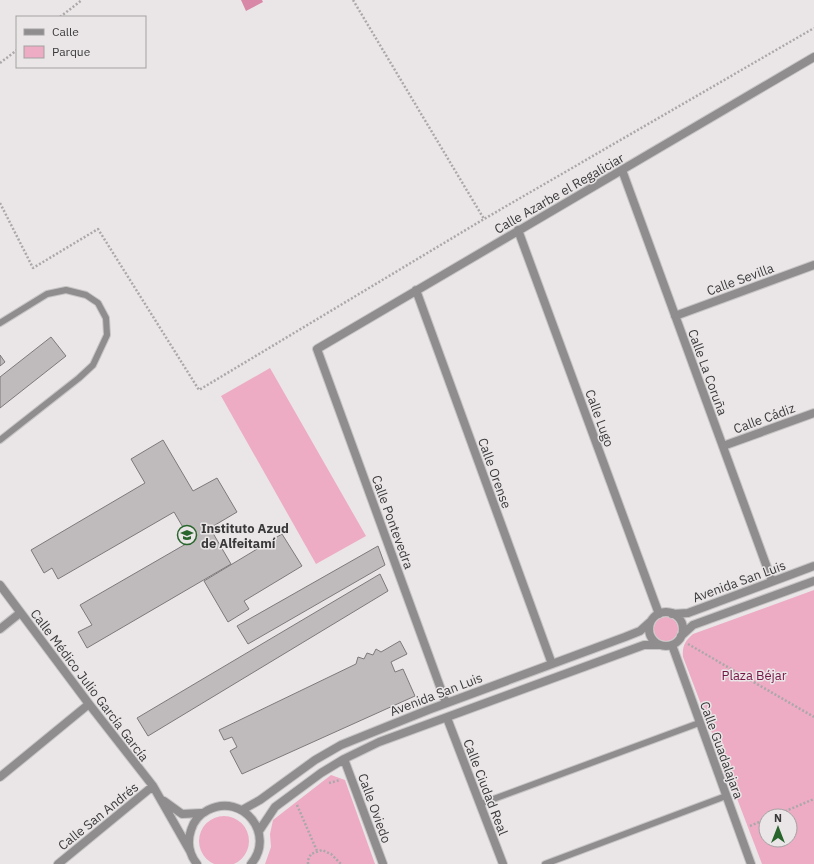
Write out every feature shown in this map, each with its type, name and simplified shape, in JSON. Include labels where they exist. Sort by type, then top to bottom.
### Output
[{"type":"street","name":"Calle Azarbe el Regaliciar","points":[[317,349],[814,57]]},
{"type":"street","name":"Calle La Coruña","points":[[622,170],[772,581]]},
{"type":"street","name":"Calle Lugo","points":[[518,230],[660,614]]},
{"type":"street","name":"Calle Sevilla","points":[[675,316],[814,265]]},
{"type":"street","name":"Calle Orense","points":[[416,290],[552,664]]},
{"type":"street","name":"Calle Pontevedra","points":[[317,349],[446,703]]},
{"type":"street","name":"Calle Cádiz","points":[[723,446],[814,413]]},
{"type":"street","name":"Avenida San Luis","points":[[672,614],[688,613],[814,566]]},
{"type":"street","name":"Avenida San Luis","points":[[680,637],[693,625],[814,581]]},
{"type":"street","name":"Calle Médico Julio García García","points":[[0,586],[153,786],[162,799],[196,864]]},
{"type":"street","points":[[0,629],[20,612]]},
{"type":"street","points":[[666,612],[672,614],[678,618],[681,623],[682,630],[680,637],[672,645],[665,646],[654,641],[650,635],[650,622],[654,617],[660,614],[666,612]]},
{"type":"street","name":"Avenida San Luis","points":[[242,810],[260,800],[315,760],[341,745],[446,703],[635,633],[650,622]]},
{"type":"street","name":"Avenida San Luis","points":[[259,831],[275,807],[321,773],[344,759],[379,742],[644,645],[659,644]]},
{"type":"street","name":"Calle Guadalajara","points":[[672,645],[751,864]]},
{"type":"street","points":[[0,777],[89,704]]},
{"type":"street","name":"Calle Ciudad Real","points":[[447,718],[503,864]]},
{"type":"street","name":"Calle Oviedo","points":[[344,759],[383,864]]},
{"type":"street","name":"Calle San Andrés","points":[[58,864],[153,786]]},
{"type":"street","name":"Calle Médico Julio García García","points":[[162,799],[182,814],[202,813],[214,807],[228,805],[242,810]]},
{"type":"street","points":[[242,810],[252,818],[259,831],[260,845],[256,858],[251,864]]},
{"type":"street","points":[[190,851],[189,837],[193,824],[202,813]]},
{"type":"lane","points":[[0,323],[47,294],[66,290],[86,295],[98,303],[106,318],[107,335],[93,365],[79,378],[0,440]]},
{"type":"lane","points":[[480,804],[699,722]]},
{"type":"lane","points":[[545,864],[726,796]]},
{"type":"path","points":[[61,16],[82,0]]},
{"type":"path","points":[[353,0],[484,219]]},
{"type":"path","points":[[0,203],[33,268],[98,228],[199,390],[484,219],[814,28]]},
{"type":"path","points":[[0,63],[16,51]]},
{"type":"path","points":[[680,637],[814,717]]},
{"type":"path","points":[[328,784],[350,777]]},
{"type":"path","points":[[793,808],[814,799]]},
{"type":"path","points":[[296,802],[317,851]]},
{"type":"path","points":[[739,830],[758,822]]},
{"type":"path","points":[[308,864],[311,854],[322,850],[331,854],[341,864]]},
{"type":"green space","points":[[270,368],[366,536],[316,564],[221,396]]},
{"type":"green space","name":"Plaza Béjar","points":[[814,590],[814,864],[762,864],[683,657],[683,650],[688,639],[693,634]]},
{"type":"green space","points":[[666,617],[674,621],[678,629],[674,637],[666,641],[658,637],[654,629],[658,621]]},
{"type":"green space","points":[[331,775],[345,780],[375,864],[265,864],[271,847],[270,834],[273,820]]},
{"type":"green space","points":[[224,816],[238,821],[244,827],[248,836],[248,846],[244,855],[238,861],[229,865],[219,865],[210,861],[201,850],[199,841],[201,832],[210,821]]},
{"type":"shaded area","points":[[241,0],[262,0],[263,2],[246,11]]},
{"type":"building","points":[[51,337],[66,356],[0,408],[0,377]]},
{"type":"building","points":[[0,355],[5,362],[0,366]]},
{"type":"building","points":[[163,440],[193,491],[217,478],[237,512],[210,528],[231,564],[87,648],[78,632],[92,625],[80,605],[191,541],[174,512],[58,579],[52,568],[44,573],[31,550],[145,483],[131,459]]},
{"type":"building","points":[[282,534],[302,566],[244,601],[249,609],[228,622],[204,581]]},
{"type":"building","points":[[378,546],[385,565],[248,644],[237,626]]},
{"type":"building","points":[[380,574],[388,591],[148,736],[137,718]]},
{"type":"building","points":[[400,641],[407,654],[391,662],[395,672],[403,669],[415,696],[242,774],[230,751],[237,747],[232,737],[224,740],[219,730],[356,664],[358,657],[364,659],[367,653],[373,655],[376,649],[381,652]]},
{"type":"place","name":"Instituto Azud de Alfeitamí","points":[[187,535]]}]
